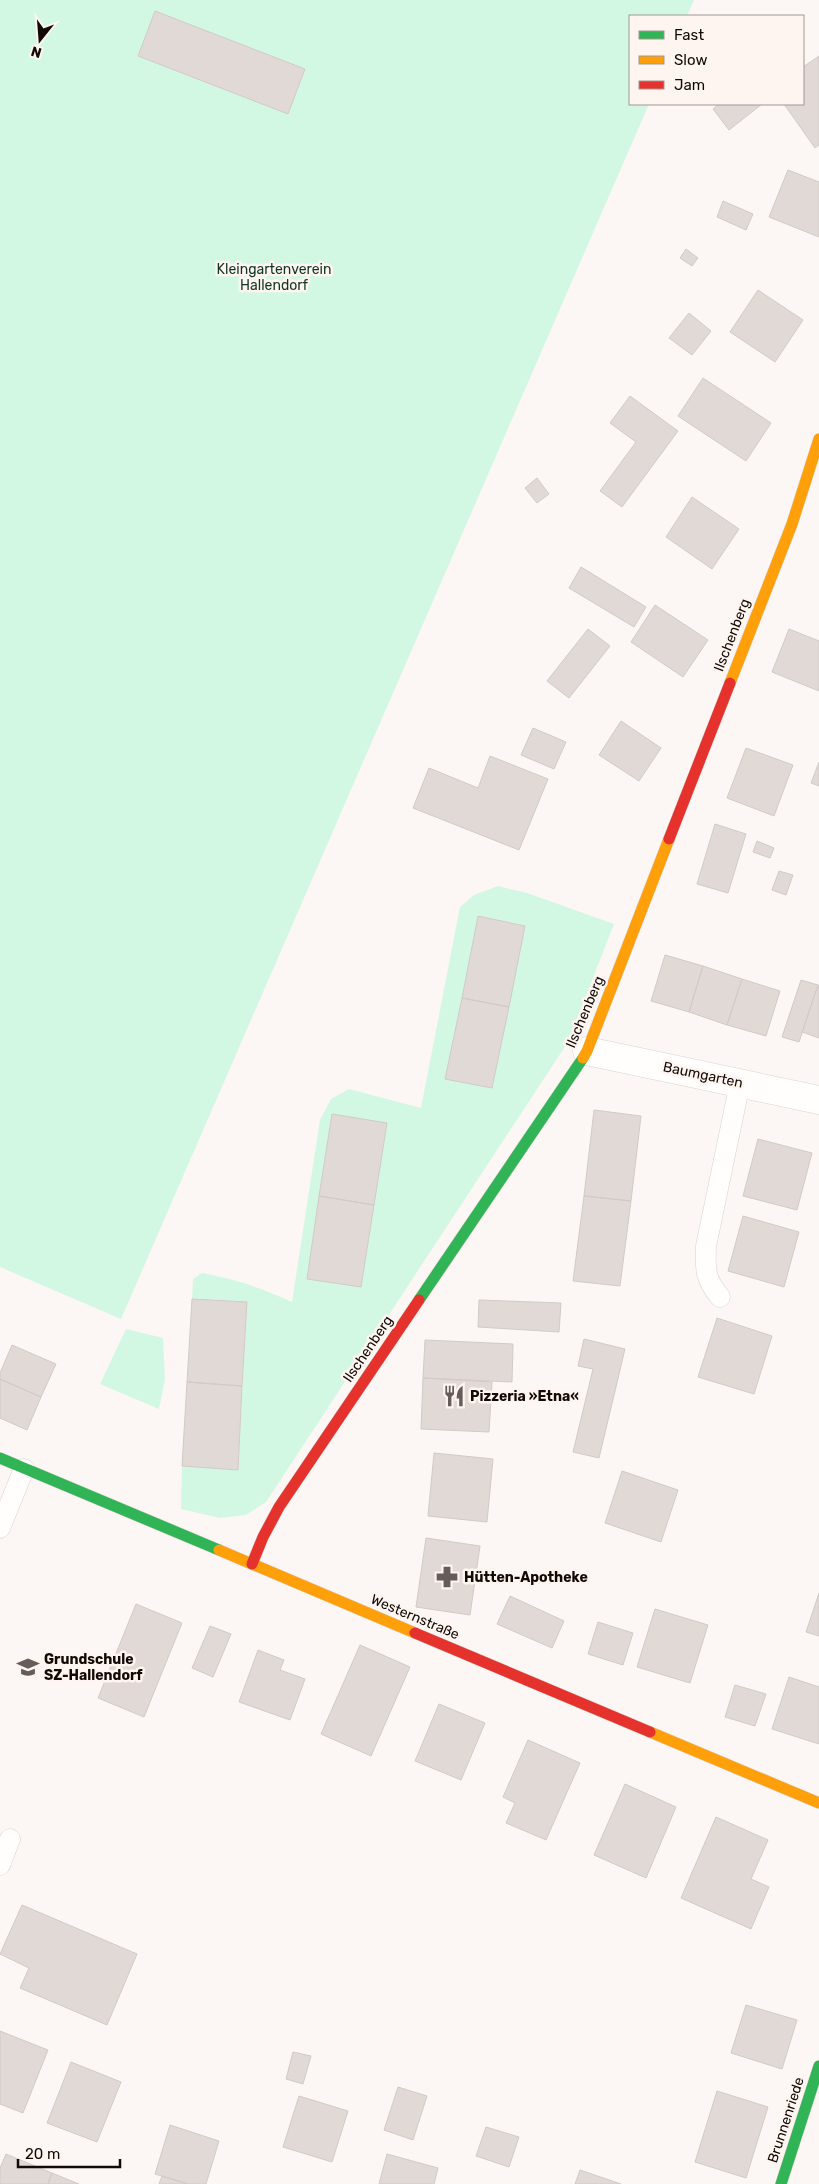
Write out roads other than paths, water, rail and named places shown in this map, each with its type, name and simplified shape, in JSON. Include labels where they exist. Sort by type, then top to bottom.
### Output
[{"type":"street","name":"Ilschenberg","points":[[252,1564],[263,1537],[279,1507],[587,1051],[792,524],[819,440]]},
{"type":"street","name":"Baumgarten","points":[[587,1051],[819,1100]]},
{"type":"street","name":"Westernstraße","points":[[0,1458],[819,1803]]},
{"type":"street","name":"Brunnenriede","points":[[781,2184],[819,2066]]},
{"type":"lane","points":[[720,1297],[710,1285],[705,1269],[706,1246],[740,1083]]},
{"type":"lane","points":[[0,1528],[24,1469]]},
{"type":"lane","points":[[0,1865],[10,1839]]},
{"type":"place","name":"Pizzeria »Etna«","points":[[454,1396]]},
{"type":"place","name":"Hütten-Apotheke","points":[[447,1577]]},
{"type":"place","name":"Grundschule SZ-Hallendorf","points":[[28,1667]]},
{"type":"park label","name":"Kleingartenverein Hallendorf","points":[[274,278]]}]
